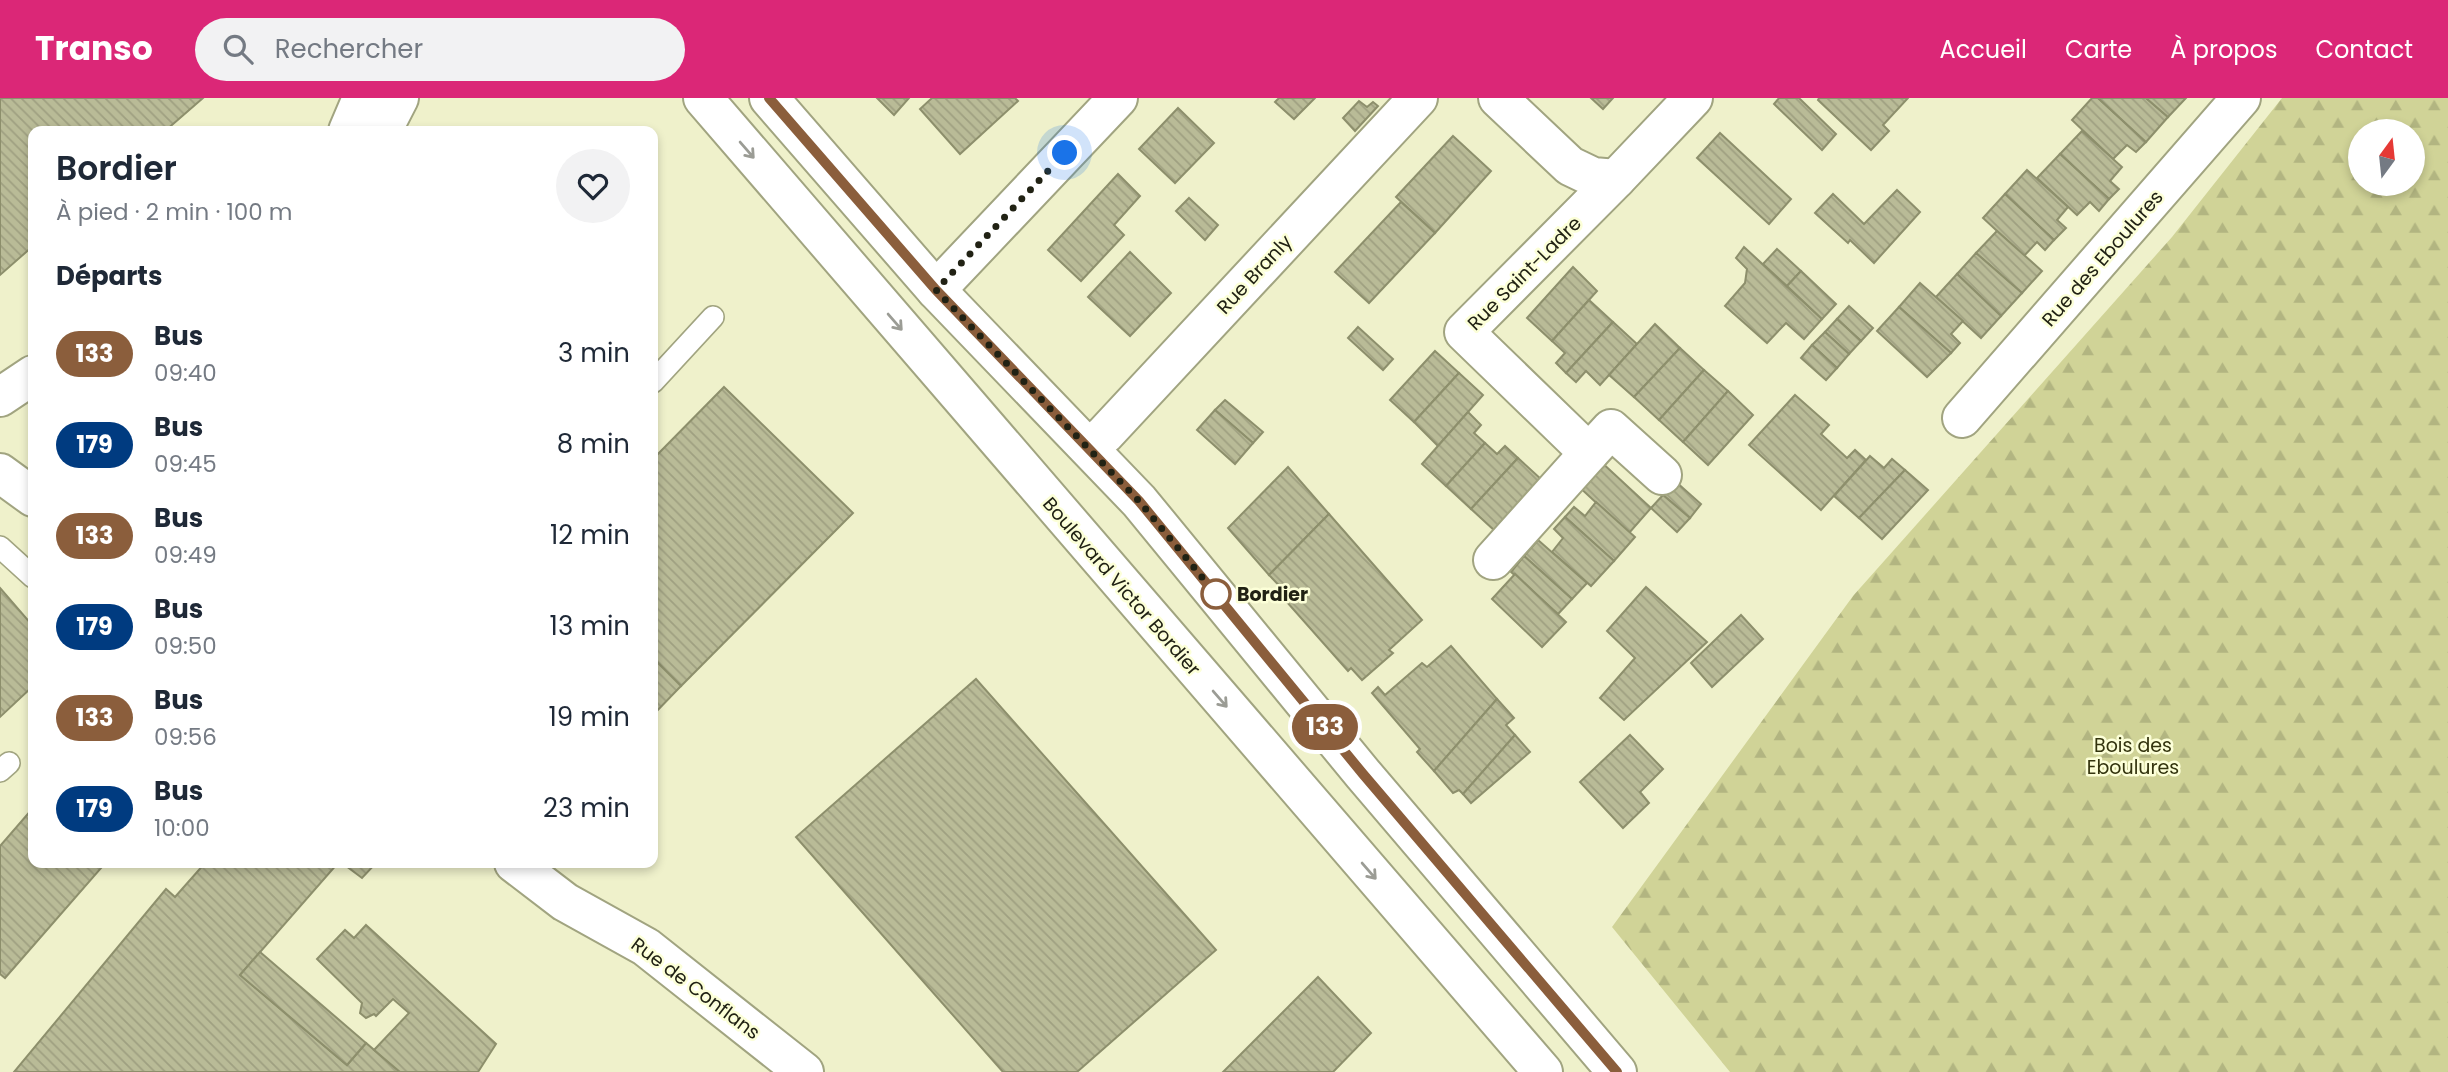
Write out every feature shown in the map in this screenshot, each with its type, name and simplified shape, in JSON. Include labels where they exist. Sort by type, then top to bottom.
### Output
[{"type":"street","points":[[350,126],[362,98]]},
{"type":"street","points":[[385,126],[399,98]]},
{"type":"street","name":"Boulevard Victor Bordier","points":[[703,98],[1543,1072]]},
{"type":"street","points":[[769,98],[936,290],[1156,522],[1363,774],[1617,1072]]},
{"type":"street","points":[[936,290],[1118,98]]},
{"type":"street","name":"Rue Branly","points":[[1089,449],[1418,98]]},
{"type":"street","points":[[1498,98],[1570,166],[1593,177],[1616,179],[1693,98]]},
{"type":"street","name":"Rue des Eboulures","points":[[1962,418],[2241,98]]},
{"type":"street","name":"Rue Saint-Ladre","points":[[1589,453],[1464,332],[1616,179]]},
{"type":"street","points":[[0,397],[28,377]]},
{"type":"street","points":[[1493,560],[1611,429],[1662,475]]},
{"type":"street","points":[[0,472],[28,493]]},
{"type":"street","name":"Rue de Conflans","points":[[521,868],[565,902],[646,947],[804,1072]]},
{"type":"lane","points":[[658,377],[713,317]]},
{"type":"lane","points":[[0,547],[28,572]]},
{"type":"green space","name":"Bois des Eboulures","points":[[2282,98],[2448,98],[2448,1072],[1730,1072],[1612,927],[1853,596],[2172,237]]},
{"type":"building","points":[[0,98],[203,98],[171,126],[28,126],[28,250],[0,275]]},
{"type":"building","points":[[877,98],[909,98],[894,115]]},
{"type":"building","points":[[932,98],[1015,98],[1018,101],[960,154],[920,109]]},
{"type":"building","points":[[1279,98],[1315,98],[1294,119],[1275,102]]},
{"type":"building","points":[[1591,98],[1613,98],[1603,109]]},
{"type":"building","points":[[1779,98],[1799,98],[1836,134],[1822,150],[1774,104]]},
{"type":"building","points":[[1908,98],[1883,125],[1889,131],[1871,150],[1818,100]]},
{"type":"building","points":[[2092,98],[2098,98],[2146,142],[2136,152],[2127,145],[2113,159],[2072,120]]},
{"type":"building","points":[[2098,98],[2146,98],[2168,117],[2146,142]]},
{"type":"building","points":[[2146,98],[2186,98],[2168,117]]},
{"type":"building","points":[[1359,101],[1367,107],[1373,102],[1378,106],[1355,131],[1343,118]]},
{"type":"building","points":[[1178,108],[1214,143],[1175,183],[1139,149]]},
{"type":"building","points":[[2082,131],[2122,167],[2110,181],[2119,189],[2109,199],[2060,154]]},
{"type":"building","points":[[1720,133],[1791,199],[1769,224],[1697,158]]},
{"type":"building","points":[[1453,136],[1491,171],[1435,233],[1396,197]]},
{"type":"building","points":[[2060,154],[2109,199],[2099,211],[2090,202],[2077,215],[2037,178]]},
{"type":"building","points":[[2027,170],[2068,207],[2057,220],[2066,228],[2054,240],[2005,194]]},
{"type":"building","points":[[1118,174],[1140,196],[1114,225],[1124,235],[1081,281],[1048,250]]},
{"type":"building","points":[[1897,190],[1920,212],[1874,263],[1815,213],[1833,194],[1864,224]]},
{"type":"building","points":[[2005,194],[2054,240],[2045,250],[2037,242],[2024,256],[1983,218]]},
{"type":"building","points":[[1189,198],[1218,225],[1205,240],[1176,211]]},
{"type":"building","points":[[1401,202],[1435,233],[1369,303],[1335,272]]},
{"type":"building","points":[[1997,231],[2042,271],[2022,293],[1976,253]]},
{"type":"building","points":[[1744,247],[1822,319],[1804,339],[1786,323],[1767,343],[1725,306],[1745,283],[1747,269],[1736,258]]},
{"type":"building","points":[[1777,249],[1801,271],[1787,286],[1763,264]]},
{"type":"building","points":[[1130,252],[1171,293],[1130,336],[1088,297]]},
{"type":"building","points":[[1976,253],[2022,293],[2001,316],[1957,274]]},
{"type":"building","points":[[1573,267],[1597,291],[1552,341],[1527,318]]},
{"type":"building","points":[[1801,271],[1836,304],[1822,319],[1787,286]]},
{"type":"building","points":[[1957,274],[2001,316],[1981,338],[1936,297]]},
{"type":"building","points":[[1920,283],[1963,321],[1951,334],[1960,343],[1951,353],[1899,307]]},
{"type":"building","points":[[1589,300],[1613,322],[1566,373],[1556,363],[1565,353],[1552,341]]},
{"type":"building","points":[[1849,306],[1873,328],[1861,341],[1837,319]]},
{"type":"building","points":[[1899,307],[1951,353],[1927,377],[1877,331]]},
{"type":"building","points":[[1837,319],[1861,341],[1849,354],[1825,332]]},
{"type":"building","points":[[1613,322],[1637,344],[1600,385],[1586,371],[1576,382],[1566,373]]},
{"type":"building","points":[[1655,324],[1680,348],[1634,397],[1609,375]]},
{"type":"building","points":[[1358,327],[1393,359],[1383,370],[1348,338]]},
{"type":"building","points":[[1825,332],[1849,354],[1837,368],[1812,345]]},
{"type":"building","points":[[1812,345],[1837,368],[1826,380],[1801,358]]},
{"type":"building","points":[[1680,348],[1704,370],[1659,420],[1634,397]]},
{"type":"building","points":[[1435,351],[1459,373],[1414,422],[1390,400]]},
{"type":"building","points":[[1704,370],[1728,391],[1683,442],[1659,420]]},
{"type":"building","points":[[1459,373],[1483,395],[1438,446],[1414,422]]},
{"type":"building","points":[[724,387],[853,513],[681,686],[658,663],[658,454]]},
{"type":"building","points":[[1728,391],[1753,415],[1708,465],[1683,442]]},
{"type":"building","points":[[1795,395],[1829,425],[1821,434],[1847,458],[1855,450],[1866,460],[1821,510],[1749,445]]},
{"type":"building","points":[[1225,400],[1263,432],[1253,443],[1215,410]]},
{"type":"building","points":[[1215,410],[1253,443],[1235,464],[1197,430]]},
{"type":"building","points":[[1468,412],[1481,425],[1474,433],[1485,443],[1446,486],[1422,464]]},
{"type":"building","points":[[1485,443],[1497,454],[1505,446],[1518,458],[1471,509],[1446,486]]},
{"type":"building","points":[[1870,456],[1884,468],[1892,459],[1905,470],[1859,518],[1834,496]]},
{"type":"building","points":[[1518,458],[1542,480],[1495,531],[1471,509]]},
{"type":"building","points":[[1599,460],[1651,508],[1629,533],[1577,485]]},
{"type":"building","points":[[1288,467],[1329,514],[1269,575],[1228,528]]},
{"type":"building","points":[[1905,470],[1928,490],[1882,539],[1859,518]]},
{"type":"building","points":[[1675,481],[1701,504],[1690,518],[1663,495]]},
{"type":"building","points":[[1663,495],[1690,518],[1677,532],[1651,508]]},
{"type":"building","points":[[1596,502],[1635,537],[1614,561],[1565,517],[1574,507],[1585,516]]},
{"type":"building","points":[[1329,514],[1422,620],[1389,650],[1393,653],[1362,680],[1351,668],[1348,671],[1286,601],[1290,597],[1269,575]]},
{"type":"building","points":[[1565,517],[1614,561],[1591,586],[1552,552],[1563,538],[1554,529]]},
{"type":"building","points":[[1538,540],[1587,583],[1572,599],[1524,556]]},
{"type":"building","points":[[1524,556],[1572,599],[1558,614],[1511,572]]},
{"type":"building","points":[[1515,574],[1566,622],[1542,647],[1492,599]]},
{"type":"building","points":[[1646,587],[1707,642],[1624,720],[1600,698],[1635,658],[1607,631]]},
{"type":"building","points":[[0,588],[28,620],[28,691],[0,717]]},
{"type":"building","points":[[1741,615],[1763,639],[1712,687],[1691,663]]},
{"type":"building","points":[[1451,646],[1497,699],[1434,771],[1417,752],[1420,749],[1372,693],[1378,687],[1385,695],[1422,663],[1427,667]]},
{"type":"building","points":[[658,663],[681,686],[658,710]]},
{"type":"building","points":[[976,679],[1216,950],[1077,1072],[1003,1072],[796,837]]},
{"type":"building","points":[[1497,699],[1514,718],[1506,725],[1515,735],[1463,794],[1459,790],[1453,793],[1434,771]]},
{"type":"building","points":[[1515,735],[1530,752],[1471,803],[1463,794]]},
{"type":"building","points":[[1630,735],[1663,769],[1640,792],[1649,803],[1623,828],[1580,782]]},
{"type":"building","points":[[28,814],[28,868],[101,868],[5,978],[0,974],[0,846]]},
{"type":"building","points":[[201,868],[334,868],[240,975],[347,1065],[366,1043],[400,1072],[14,1072],[166,889],[175,897]]},
{"type":"building","points":[[349,868],[371,868],[362,878]]},
{"type":"building","points":[[366,925],[496,1044],[478,1072],[400,1072],[374,1050],[409,1013],[393,999],[376,1016],[374,1014],[366,1018],[360,1013],[362,1003],[317,959],[345,930],[354,938]]},
{"type":"building","points":[[260,952],[366,1043],[347,1065],[240,975]]},
{"type":"building","points":[[1318,977],[1371,1033],[1333,1072],[1223,1072]]},
{"type":"bus line","name":"133","points":[[769,98],[936,290],[1139,501],[1363,774],[1617,1072]]},
{"type":"place","name":"Bordier","points":[[1216,594]]},
{"type":"route","points":[[1065,153],[936,290],[1139,501],[1216,594]]}]
